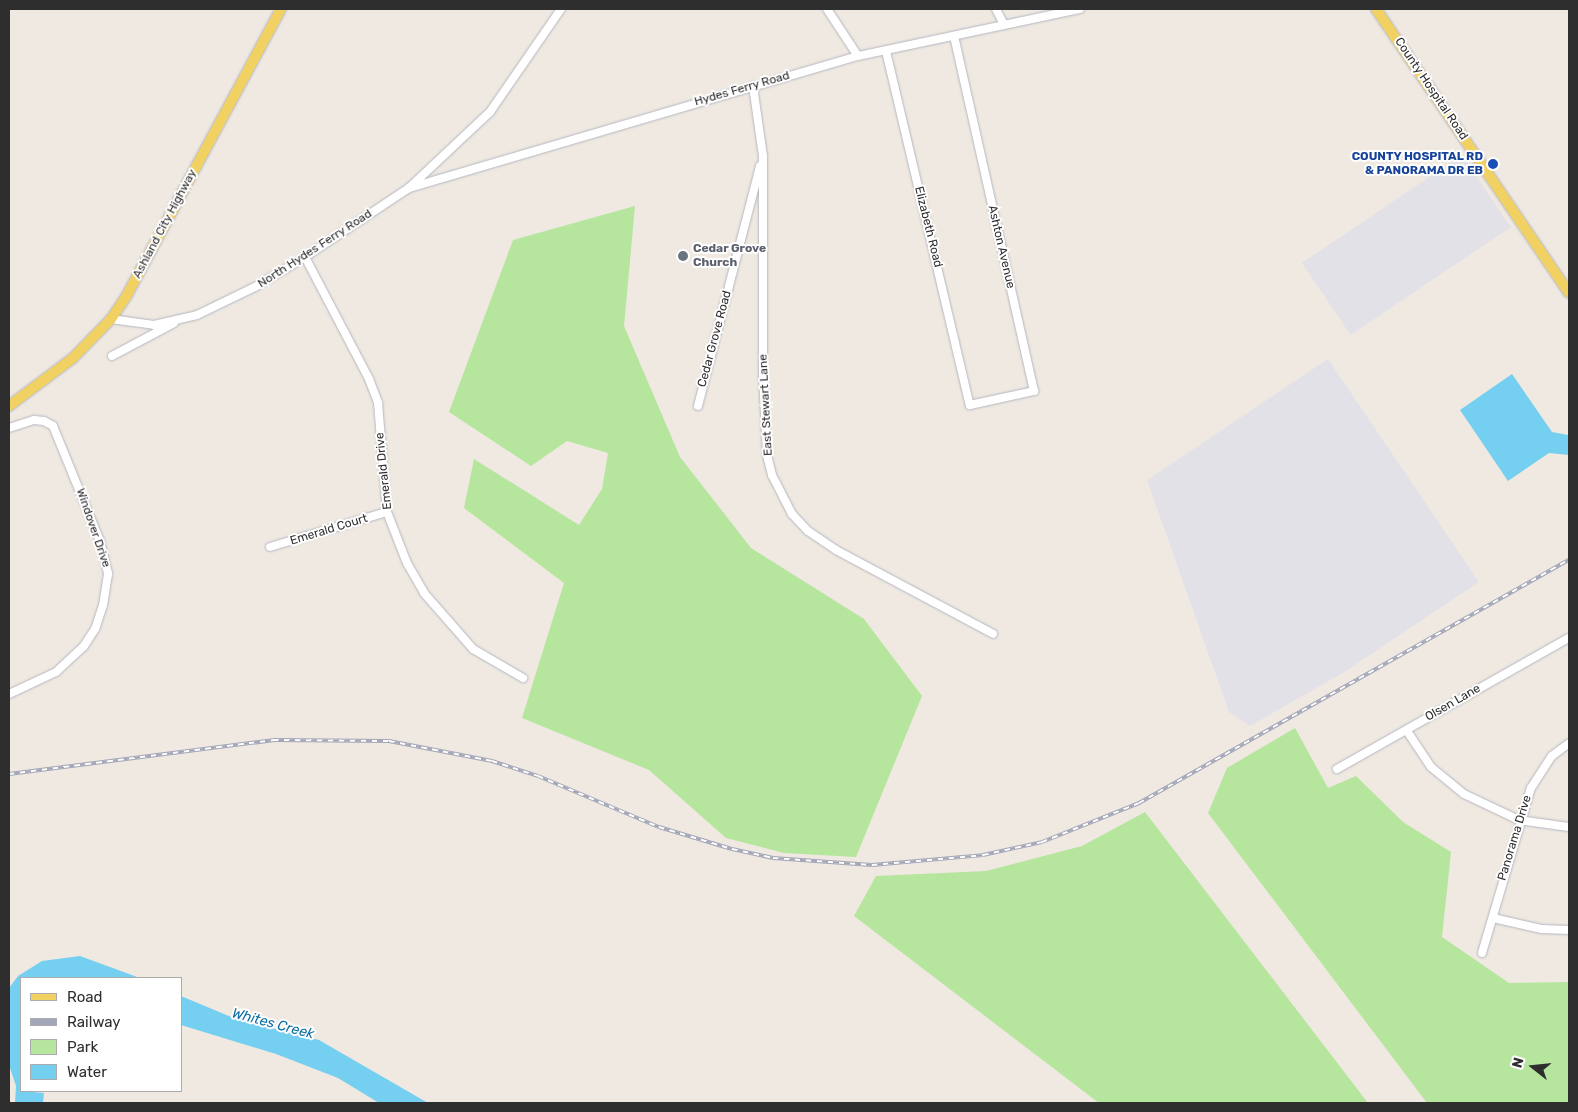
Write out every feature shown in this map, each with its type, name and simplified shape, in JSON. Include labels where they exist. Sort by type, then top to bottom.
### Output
[{"type":"main road","name":"Ashland City Highway","points":[[9,406],[73,358],[111,319],[131,287],[281,9]]},
{"type":"main road","name":"County Hospital Road","points":[[1376,9],[1569,293]]},
{"type":"street","name":"North Hydes Ferry Road","points":[[111,319],[154,325],[197,315],[255,287],[305,257],[409,188],[416,179],[490,112],[561,9]]},
{"type":"street","points":[[828,9],[858,56]]},
{"type":"street","points":[[996,9],[1004,25]]},
{"type":"street","name":"Hydes Ferry Road","points":[[409,188],[858,56],[1080,9]]},
{"type":"street","name":"Ashton Avenue","points":[[954,37],[1034,392],[970,403]]},
{"type":"street","name":"Elizabeth Road","points":[[886,51],[970,403]]},
{"type":"street","name":"East Stewart Lane","points":[[753,86],[762,156],[764,417],[767,455],[780,493],[792,514],[808,531],[829,545],[993,634]]},
{"type":"street","name":"Cedar Grove Road","points":[[698,406],[762,156]]},
{"type":"street","name":"Emerald Drive","points":[[305,257],[369,379],[378,403],[387,512],[408,563],[424,592],[473,649],[523,678]]},
{"type":"street","name":"North Hydes Ferry Road","points":[[112,356],[180,319]]},
{"type":"street","name":"Windover Drive","points":[[9,428],[34,420],[53,426],[100,541],[108,574],[104,605],[95,629],[84,646],[56,672],[9,694]]},
{"type":"street","name":"Emerald Court","points":[[270,547],[387,512]]},
{"type":"street","name":"Olsen Lane","points":[[1337,769],[1569,638]]},
{"type":"street","points":[[1407,731],[1444,780],[1484,805],[1519,820],[1569,827]]},
{"type":"street","name":"Panorama Drive","points":[[1482,953],[1519,820],[1540,770],[1569,743]]},
{"type":"street","points":[[1493,918],[1541,929],[1569,930]]},
{"type":"shaded area","points":[[1462,155],[1511,227],[1351,335],[1302,263]]},
{"type":"shaded area","points":[[1328,359],[1479,582],[1346,671],[1250,726],[1229,712],[1147,480]]},
{"type":"green space","points":[[635,206],[624,326],[680,457],[751,548],[864,619],[922,696],[856,857],[784,853],[726,838],[649,770],[522,718],[564,583],[464,508],[474,459],[579,525],[602,489],[608,453],[567,441],[531,466],[449,412],[513,240]]},
{"type":"green space","points":[[1295,728],[1328,788],[1356,776],[1403,822],[1451,852],[1442,937],[1509,983],[1569,982],[1569,1103],[1427,1103],[1208,813],[1227,768]]},
{"type":"green space","points":[[1145,812],[1368,1103],[1099,1103],[854,916],[876,876],[986,871],[1082,846]]},
{"type":"water","points":[[1512,374],[1552,432],[1568,435],[1569,455],[1549,453],[1508,481],[1460,410]]},
{"type":"water","points":[[80,956],[137,977],[20,977],[20,1092],[44,1093],[43,1103],[15,1103],[16,1086],[9,1065],[9,988],[18,976],[42,961]]},
{"type":"water","points":[[182,996],[236,1019],[319,1040],[428,1103],[379,1103],[338,1078],[276,1054],[182,1025]]},
{"type":"railway","points":[[9,774],[273,740],[389,741],[492,761],[538,776],[659,827],[732,849],[773,858],[872,865],[983,855],[1042,842],[1139,803],[1569,560]]},
{"type":"place","name":"COUNTY HOSPITAL RD & PANORAMA DR EB","points":[[1493,164]]},
{"type":"place","name":"Cedar Grove Church","points":[[683,256]]},
{"type":"water label","name":"Whites Creek","points":[[273,1024]]}]
